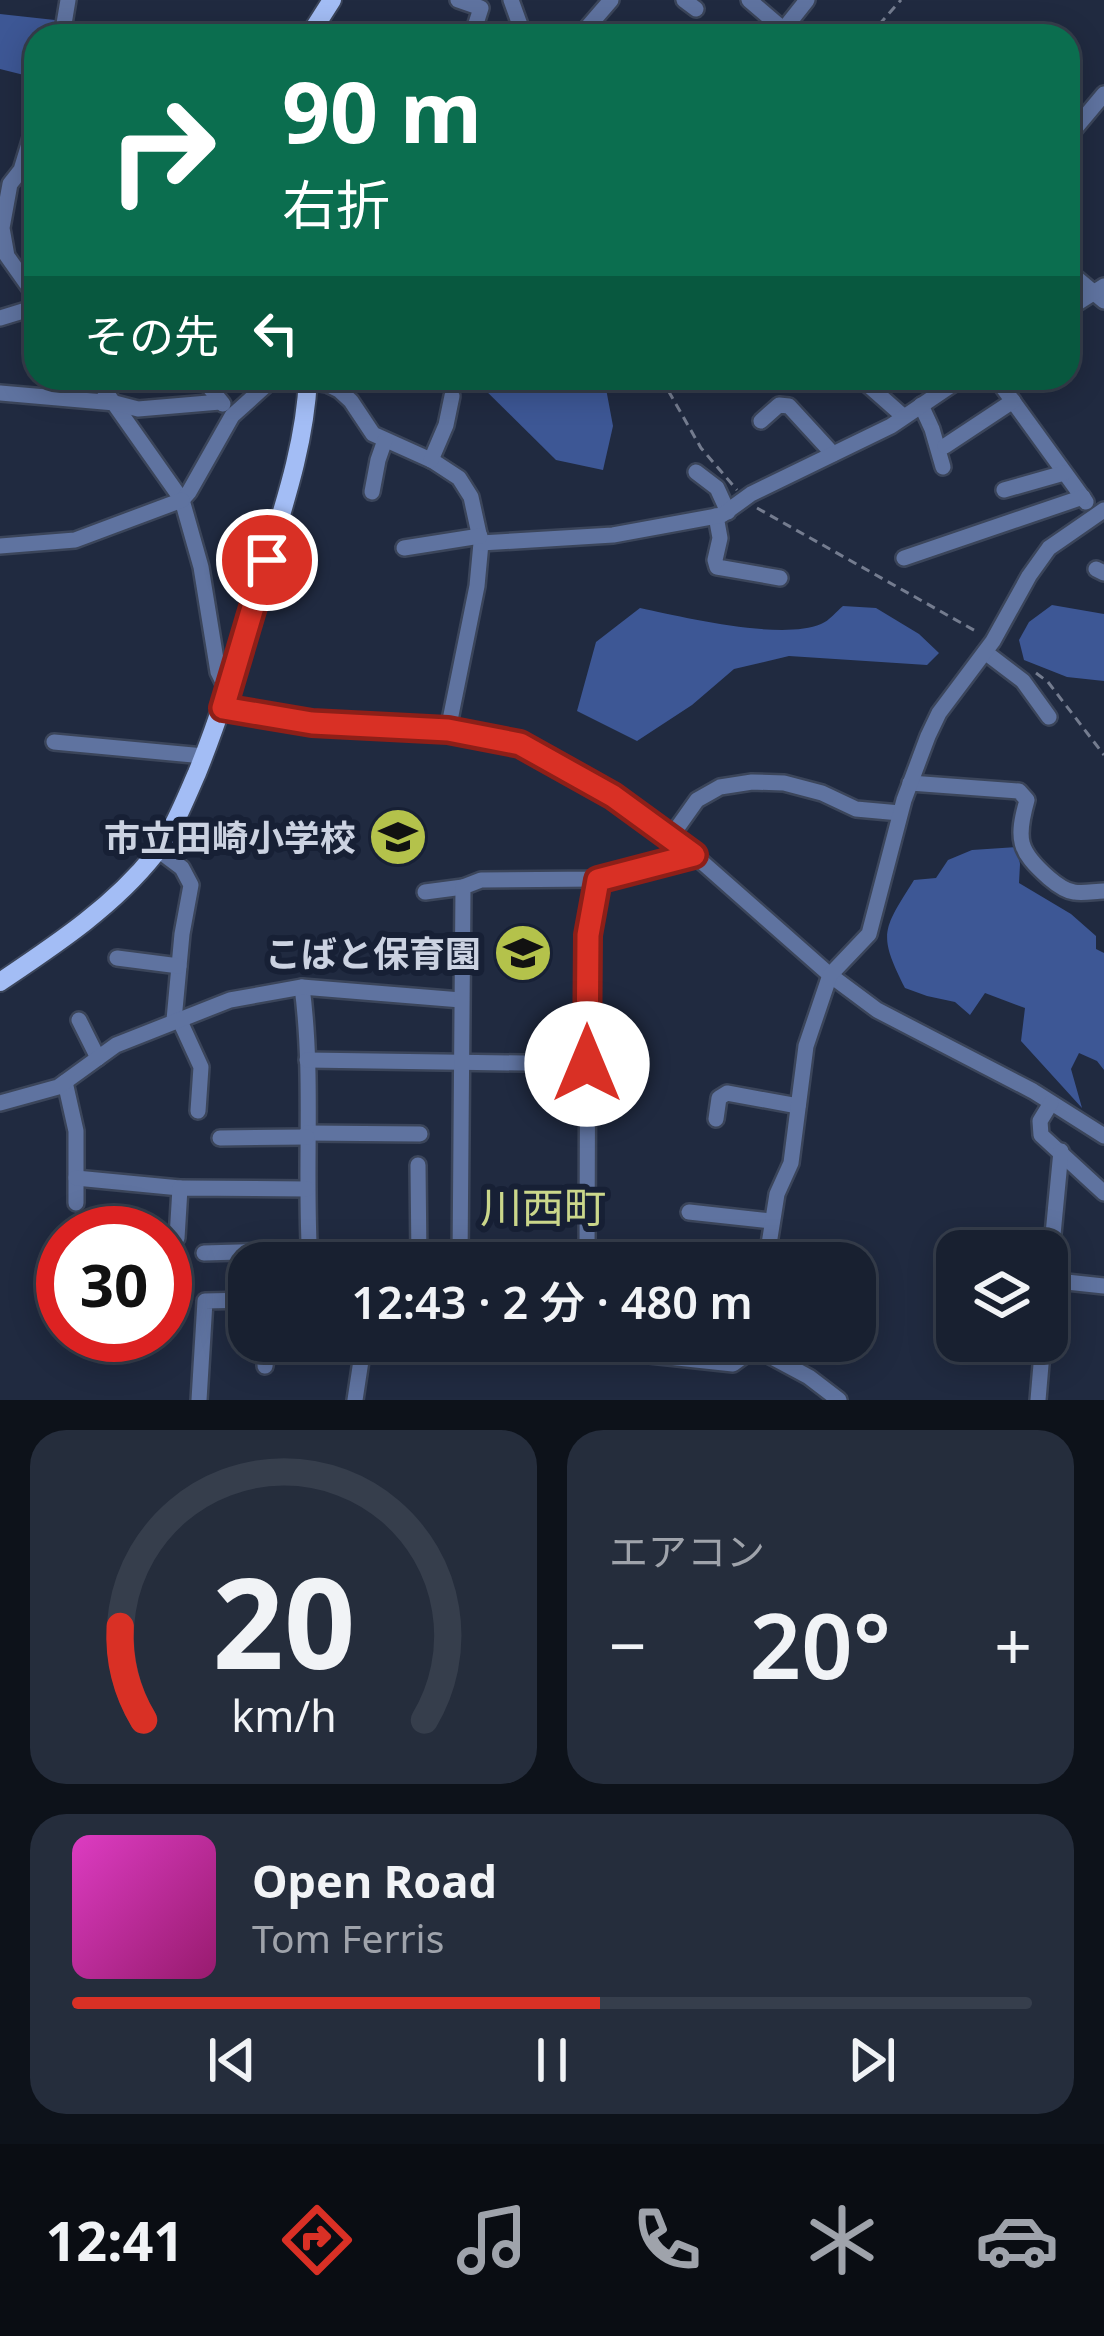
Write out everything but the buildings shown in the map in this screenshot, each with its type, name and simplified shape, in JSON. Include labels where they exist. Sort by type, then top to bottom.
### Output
[{"type":"main road","points":[[0,982],[98,912],[135,877],[158,850],[184,802],[225,700],[293,471],[307,390]]},
{"type":"street","points":[[458,0],[481,8],[476,24]]},
{"type":"street","points":[[590,24],[611,0]]},
{"type":"street","points":[[749,0],[777,24]]},
{"type":"street","points":[[1080,122],[1104,94]]},
{"type":"street","points":[[5,181],[3,244],[24,280]]},
{"type":"street","points":[[105,390],[182,500],[201,567],[225,700],[312,723],[448,730],[520,744],[613,796],[694,855],[830,975],[877,1010],[1051,1102],[1104,1136]]},
{"type":"street","points":[[211,390],[236,412]]},
{"type":"street","points":[[0,546],[75,540],[182,500],[236,412],[261,390]]},
{"type":"street","points":[[339,390],[374,434],[459,478],[471,497],[481,540],[477,586],[448,730]]},
{"type":"street","points":[[874,390],[903,416]]},
{"type":"street","points":[[404,548],[481,540],[590,538],[722,514],[751,494],[891,426],[943,390]]},
{"type":"street","points":[[768,1242],[777,1194],[791,1163],[806,1046],[830,975],[869,934],[900,813],[939,712],[989,646],[1048,548],[1098,519],[1004,390]]},
{"type":"street","points":[[0,393],[138,409],[220,402]]},
{"type":"street","points":[[431,460],[452,396]]},
{"type":"street","points":[[945,446],[1012,401]]},
{"type":"street","points":[[760,421],[779,404],[789,406],[833,454]]},
{"type":"street","points":[[920,405],[943,467]]},
{"type":"street","points":[[373,492],[386,440]]},
{"type":"street","points":[[696,472],[717,488],[722,514],[718,567],[780,578]]},
{"type":"street","points":[[1004,490],[1064,473]]},
{"type":"street","points":[[904,558],[1083,497]]},
{"type":"street","points":[[989,646],[1049,717]]},
{"type":"street","points":[[54,742],[204,756]]},
{"type":"street","points":[[670,838],[697,800],[720,787],[752,782],[784,783],[856,809],[900,813]]},
{"type":"street","points":[[910,783],[1019,791],[1027,800],[1019,843],[1029,860],[1070,892],[1104,891]]},
{"type":"street","points":[[158,850],[182,868],[190,885],[176,1019],[201,1067],[198,1111]]},
{"type":"street","points":[[425,892],[481,880],[598,880],[694,855]]},
{"type":"street","points":[[587,1242],[588,935],[598,880]]},
{"type":"street","points":[[460,1242],[463,887]]},
{"type":"street","points":[[117,958],[179,966]]},
{"type":"street","points":[[0,1103],[58,1087],[116,1045],[230,1000],[302,987],[460,1000]]},
{"type":"street","points":[[302,987],[309,1242]]},
{"type":"street","points":[[79,1020],[98,1058]]},
{"type":"street","points":[[307,1060],[587,1064]]},
{"type":"street","points":[[64,1082],[76,1131],[76,1203]]},
{"type":"street","points":[[716,1119],[718,1098],[728,1093],[798,1106]]},
{"type":"street","points":[[1051,1102],[1040,1121],[1041,1135],[1104,1193]]},
{"type":"street","points":[[226,1142],[307,1135],[420,1134]]},
{"type":"street","points":[[1053,1230],[1061,1151]]},
{"type":"street","points":[[418,1165],[419,1242]]},
{"type":"street","points":[[76,1178],[180,1188],[307,1189]]},
{"type":"street","points":[[179,1206],[180,1188]]},
{"type":"street","points":[[689,1212],[771,1221]]},
{"type":"street","points":[[204,1253],[228,1254]]},
{"type":"street","points":[[1068,1282],[1104,1286]]},
{"type":"street","points":[[199,1400],[205,1301],[228,1300]]},
{"type":"street","points":[[265,1362],[265,1366]]},
{"type":"street","points":[[355,1400],[361,1362]]},
{"type":"street","points":[[784,1362],[839,1400]]},
{"type":"street","points":[[1038,1400],[1041,1362]]},
{"type":"path","points":[[880,24],[901,0]]},
{"type":"path","points":[[669,390],[701,448],[745,501],[989,646]]},
{"type":"path","points":[[1048,682],[1104,755]]},
{"type":"shaded area","points":[[0,14],[91,24],[24,24],[24,75],[0,69]]},
{"type":"shaded area","points":[[485,390],[606,390],[613,426],[603,470],[556,460]]},
{"type":"shaded area","points":[[1052,605],[1104,614],[1104,681],[1067,677],[1024,660],[1019,640],[1029,622]]},
{"type":"shaded area","points":[[843,606],[876,608],[919,634],[939,653],[927,665],[789,656],[734,669],[692,705],[637,741],[577,711],[596,642],[640,608],[732,626],[782,630],[821,624]]},
{"type":"shaded area","points":[[1017,847],[1019,883],[1071,914],[1096,936],[1096,949],[1104,953],[1104,1070],[1079,1053],[1071,1069],[1082,1108],[1021,1041],[1025,1008],[985,993],[970,1015],[955,1002],[905,988],[888,944],[890,922],[914,880],[936,878],[948,860],[972,850]]},
{"type":"place","name":"市立田崎小学校","points":[[398,837]]},
{"type":"place","name":"こばと保育園","points":[[523,953]]},
{"type":"district","name":"川西町","points":[[543,1206]]},
{"type":"route","points":[[267,560],[223,708],[312,723],[448,730],[520,744],[613,796],[694,855],[598,880],[588,935],[587,1064]]}]
